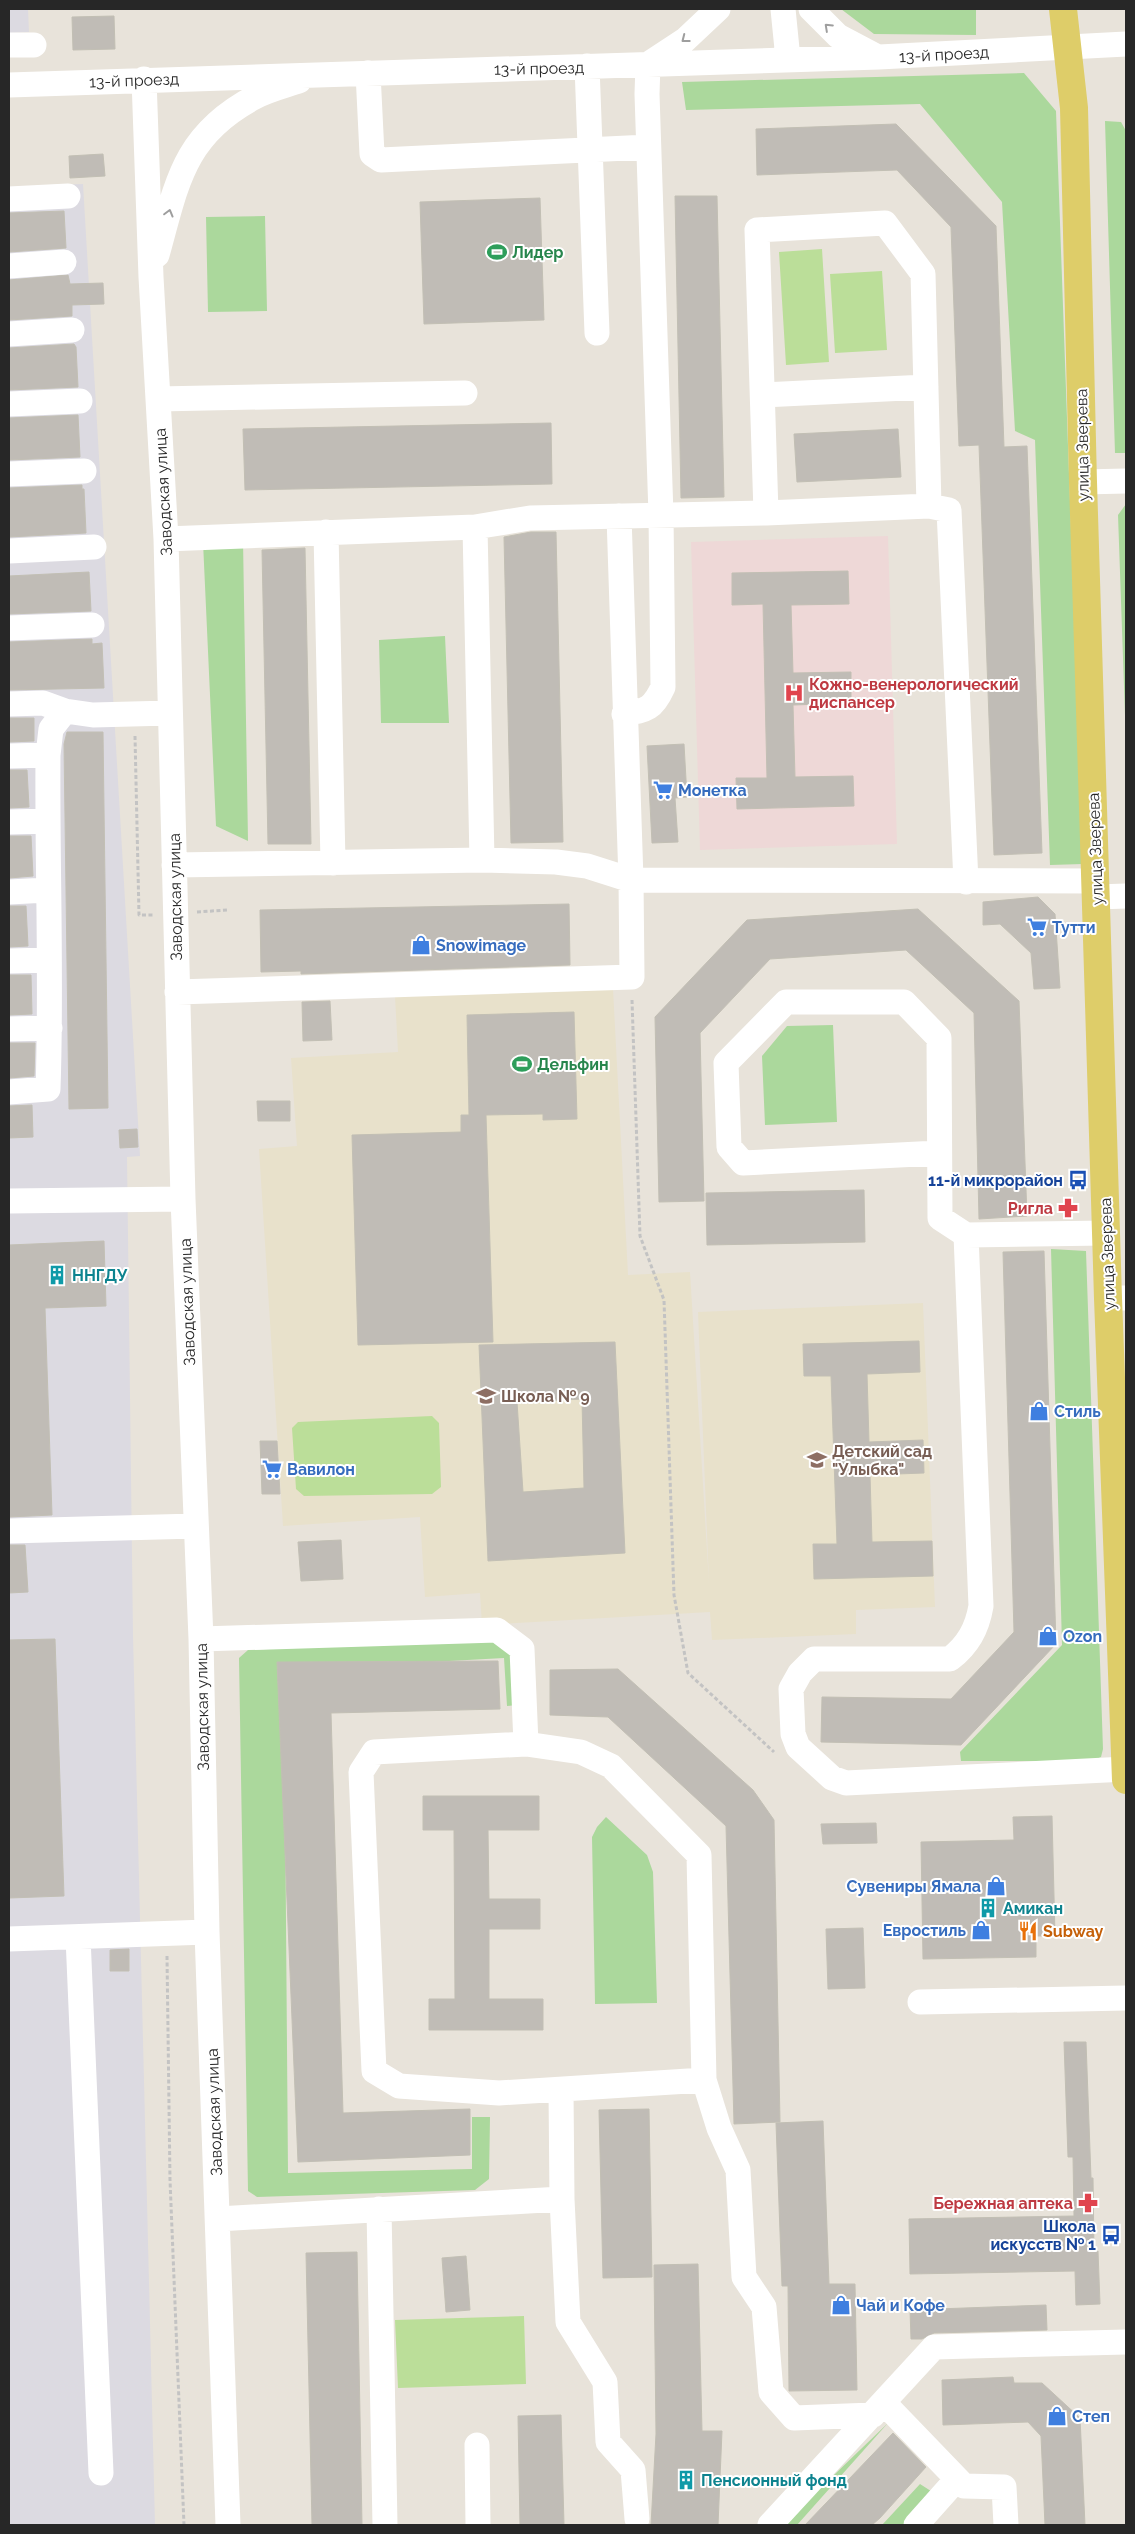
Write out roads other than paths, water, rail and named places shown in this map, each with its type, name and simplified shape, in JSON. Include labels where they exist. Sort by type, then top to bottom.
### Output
[{"type":"main road","name":"улица Зверева","points":[[1063,9],[1069,47],[1074,108],[1083,482],[1097,889],[1106,1233],[1117,1298],[1126,1780]]},
{"type":"street","points":[[624,714],[645,710],[656,703],[663,688],[662,515],[648,148],[648,64],[686,40],[718,9]]},
{"type":"street","points":[[783,9],[788,59]]},
{"type":"street","points":[[811,9],[838,36],[879,57]]},
{"type":"street","name":"13-й проезд","points":[[9,85],[322,73],[879,57],[1126,44]]},
{"type":"street","points":[[9,45],[34,45]]},
{"type":"street","points":[[587,66],[598,332]]},
{"type":"street","points":[[151,277],[177,181],[198,142],[213,125],[256,96],[322,73]]},
{"type":"street","points":[[368,73],[372,154],[381,160],[648,148]]},
{"type":"street","name":"Заводская улица","points":[[144,79],[151,277],[166,539],[183,1200],[201,1639],[207,1932],[228,2525]]},
{"type":"street","points":[[9,199],[68,196]]},
{"type":"street","points":[[766,513],[757,230],[884,223],[923,274],[929,506]]},
{"type":"street","points":[[9,266],[64,262]]},
{"type":"street","points":[[9,334],[72,330]]},
{"type":"street","points":[[763,396],[926,387]]},
{"type":"street","points":[[158,399],[465,393]]},
{"type":"street","points":[[9,404],[80,401]]},
{"type":"street","points":[[9,474],[84,471]]},
{"type":"street","points":[[1083,482],[1126,481]]},
{"type":"street","points":[[166,539],[475,527],[530,518],[766,513],[929,506],[949,510],[966,882]]},
{"type":"street","points":[[177,992],[632,977],[631,880],[624,714],[619,516]]},
{"type":"street","points":[[475,527],[482,860]]},
{"type":"street","points":[[326,532],[333,863]]},
{"type":"street","points":[[9,551],[94,547]]},
{"type":"street","points":[[9,628],[92,625]]},
{"type":"street","points":[[9,704],[43,703],[65,711],[93,714],[170,713]]},
{"type":"street","points":[[9,1092],[48,1089],[50,1028],[48,960],[48,755],[51,729],[65,711]]},
{"type":"street","points":[[9,756],[48,755]]},
{"type":"street","points":[[9,822],[48,821]]},
{"type":"street","points":[[174,865],[482,860],[556,862],[586,866],[631,880],[966,882],[1097,889],[1126,896]]},
{"type":"street","points":[[9,892],[48,890]]},
{"type":"street","points":[[9,961],[48,960]]},
{"type":"street","points":[[938,1153],[744,1163],[729,1147],[726,1063],[786,1002],[904,1002],[939,1038],[938,1153],[940,1218],[966,1235],[1106,1233]]},
{"type":"street","points":[[9,1029],[50,1028]]},
{"type":"street","points":[[9,1201],[183,1200]]},
{"type":"street","points":[[966,1235],[981,1606],[978,1623],[964,1647],[950,1659],[814,1659],[800,1673],[791,1689],[793,1734],[798,1747],[825,1772],[832,1778],[846,1783],[1126,1769]]},
{"type":"street","points":[[9,1531],[196,1526]]},
{"type":"street","points":[[201,1639],[497,1630],[522,1649],[526,1744]]},
{"type":"street","points":[[704,2080],[561,2091],[499,2093],[399,2086],[374,2071],[361,1772],[374,1752],[526,1744],[581,1752],[611,1766],[699,1855],[704,2080],[719,2128],[738,2170],[744,2277],[764,2306],[770,2392],[794,2418],[878,2410],[884,2403],[964,2486],[1004,2487],[1006,2525]]},
{"type":"street","points":[[9,1939],[207,1932]]},
{"type":"street","points":[[78,1937],[101,2474]]},
{"type":"street","points":[[920,2002],[1126,1998]]},
{"type":"street","points":[[561,2091],[562,2199],[568,2322],[605,2382],[608,2442],[633,2470],[637,2519]]},
{"type":"street","points":[[218,2219],[562,2199]]},
{"type":"street","points":[[379,2209],[385,2525]]},
{"type":"street","points":[[770,2525],[878,2410],[934,2347],[1126,2342]]},
{"type":"street","points":[[477,2444],[478,2525]]},
{"type":"street","points":[[916,2525],[957,2479]]},
{"type":"place","name":"Лидер","points":[[497,252]]},
{"type":"place","name":"Кожно-венерологический диспансер","points":[[794,693]]},
{"type":"place","name":"Монетка","points":[[663,790]]},
{"type":"place","name":"Тутти","points":[[1037,927]]},
{"type":"place","name":"Snowimage","points":[[421,945]]},
{"type":"place","name":"Дельфин","points":[[522,1064]]},
{"type":"place","name":"11-й микрорайон","points":[[1078,1180]]},
{"type":"place","name":"Ригла","points":[[1068,1208]]},
{"type":"place","name":"ННГДУ","points":[[57,1275]]},
{"type":"place","name":"Школа № 9","points":[[486,1396]]},
{"type":"place","name":"Стиль","points":[[1039,1411]]},
{"type":"place","name":"Детский сад \"Улыбка\"","points":[[817,1460]]},
{"type":"place","name":"Вавилон","points":[[272,1469]]},
{"type":"place","name":"Ozon","points":[[1048,1636]]},
{"type":"place","name":"Cувениры Ямала","points":[[996,1886]]},
{"type":"place","name":"Амикан","points":[[988,1908]]},
{"type":"place","name":"Евростиль","points":[[981,1930]]},
{"type":"place","name":"Subway","points":[[1028,1931]]},
{"type":"place","name":"Бережная аптека","points":[[1088,2203]]},
{"type":"place","name":"Школа искусств № 1","points":[[1111,2235]]},
{"type":"place","name":"Чай и Кофе","points":[[841,2305]]},
{"type":"place","name":"Степ","points":[[1057,2416]]},
{"type":"place","name":"Пенсионный фонд","points":[[686,2480]]}]
